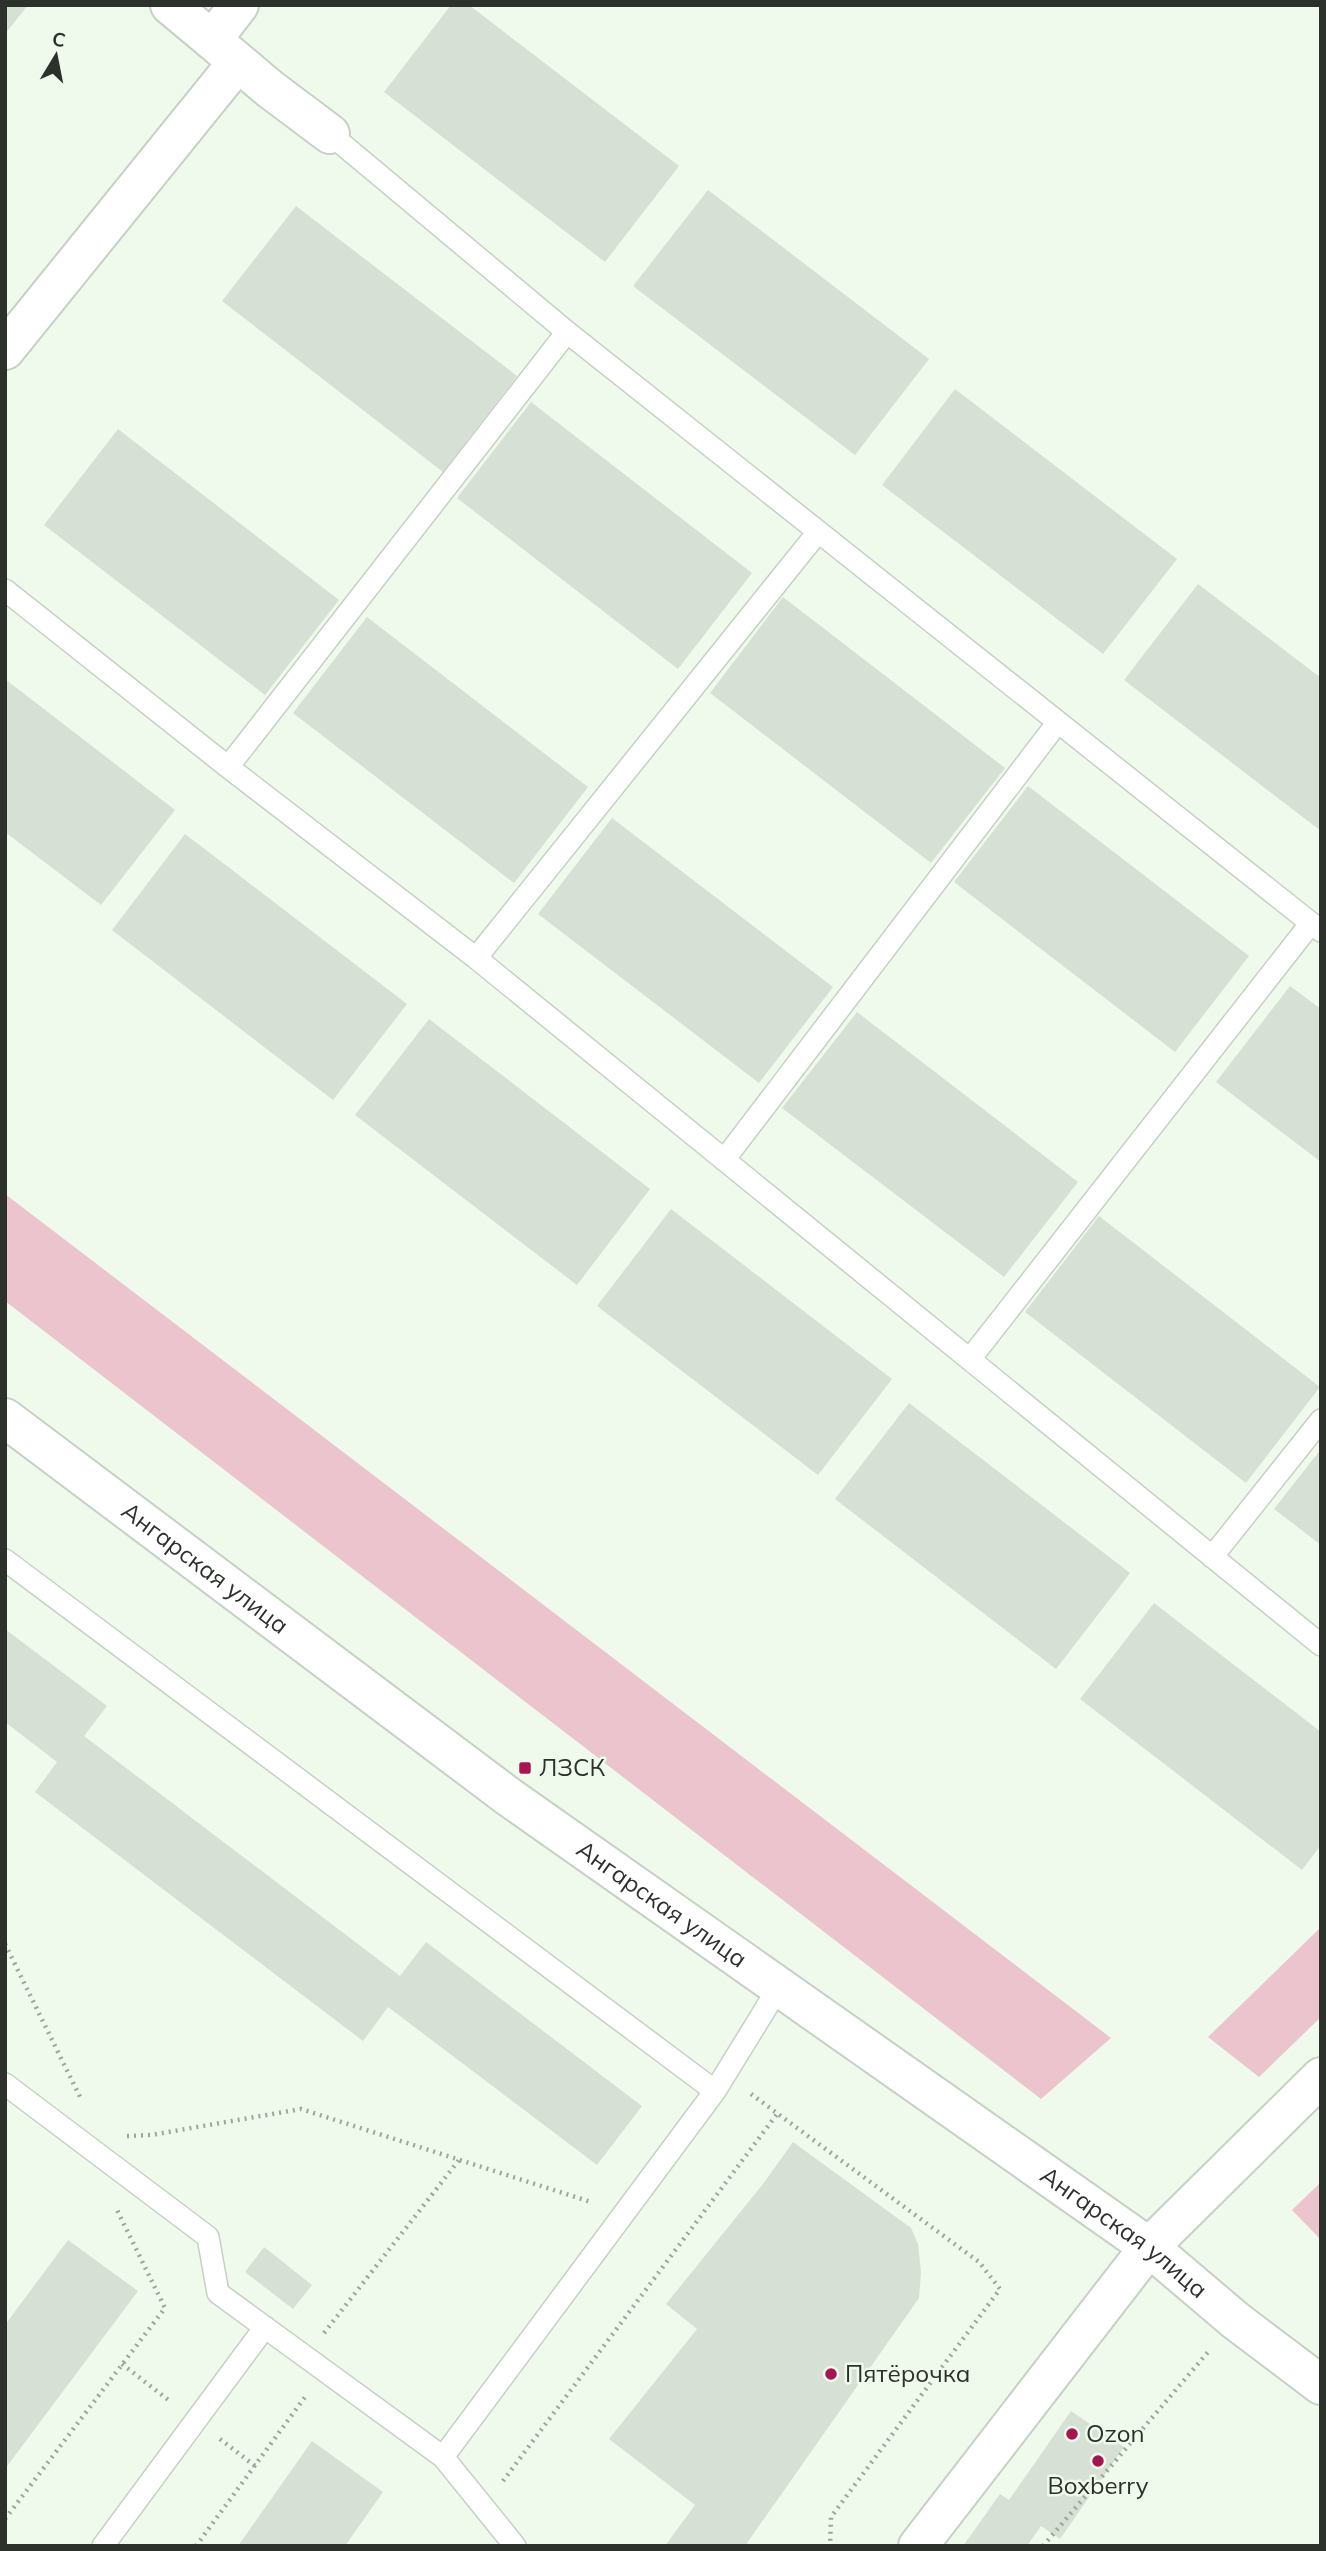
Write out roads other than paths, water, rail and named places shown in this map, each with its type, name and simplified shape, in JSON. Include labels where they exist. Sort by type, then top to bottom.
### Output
[{"type":"street","points":[[170,5],[330,134]]},
{"type":"street","points":[[5,350],[225,51],[239,5]]},
{"type":"street","name":"Ангарская улица","points":[[5,1419],[509,1797],[1149,2247],[1235,2320],[1321,2385]]},
{"type":"street","points":[[918,2546],[1149,2247],[1321,2077]]},
{"type":"lane","points":[[330,134],[567,332],[1316,927],[970,1359]]},
{"type":"lane","points":[[228,767],[567,332]]},
{"type":"lane","points":[[476,958],[818,532]]},
{"type":"lane","points":[[5,590],[228,767],[476,958],[1321,1645]]},
{"type":"lane","points":[[724,1160],[1058,722]]},
{"type":"lane","points":[[1212,1557],[1321,1420]]},
{"type":"lane","points":[[5,1560],[720,2083]]},
{"type":"lane","points":[[443,2456],[720,2083],[779,1987]]},
{"type":"lane","points":[[9,2095],[78,2139],[208,2237],[218,2293],[443,2456],[515,2546]]},
{"type":"lane","points":[[103,2546],[265,2327]]},
{"type":"place","name":"ЛЗСК","points":[[525,1768]]},
{"type":"place","name":"Пятёрочка","points":[[831,2374]]},
{"type":"place","name":"Ozon","points":[[1072,2434]]},
{"type":"place","name":"Boxberry","points":[[1098,2461]]}]
